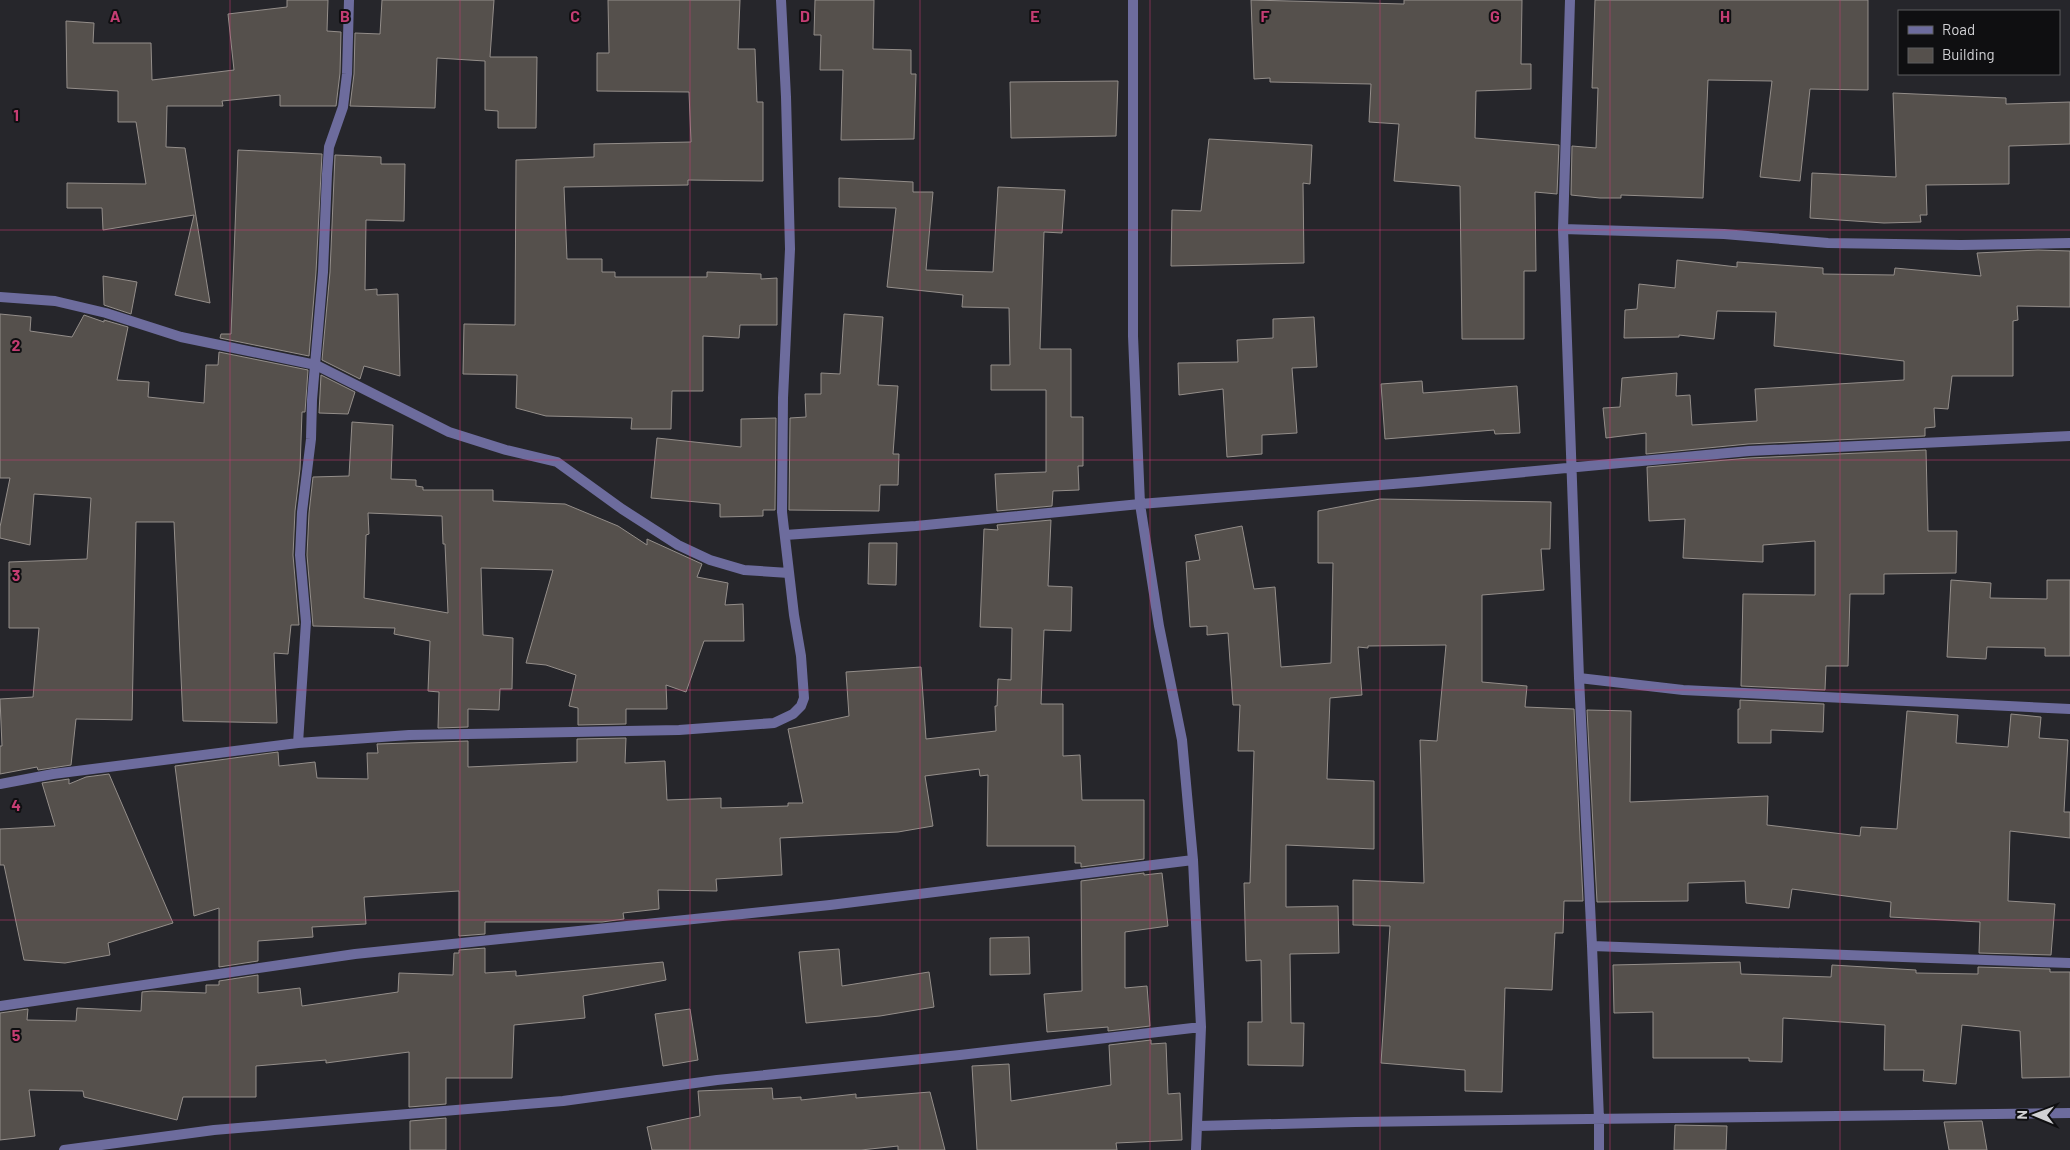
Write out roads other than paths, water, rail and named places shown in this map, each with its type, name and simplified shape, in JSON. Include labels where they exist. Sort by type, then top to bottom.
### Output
[{"type":"street","points":[[298,743],[306,622],[300,555],[302,512],[311,439],[323,272],[329,147],[343,107],[346,82],[349,0]]},
{"type":"street","points":[[0,784],[63,773],[298,743],[409,735],[679,730],[774,723],[793,714],[801,706],[804,698],[801,656],[782,512],[782,462],[790,249],[781,0]]},
{"type":"street","points":[[1133,0],[1132,336],[1140,504],[1159,626],[1182,740],[1193,860],[1201,1027],[1196,1150]]},
{"type":"street","points":[[1570,0],[1563,229],[1579,678],[1592,946],[1599,1150]]},
{"type":"street","points":[[1563,229],[1724,234],[1828,243],[1961,246],[2070,243]]},
{"type":"street","points":[[0,297],[55,301],[106,313],[181,337],[316,365],[449,432],[506,450],[557,462],[622,509],[678,545],[710,560],[744,570],[789,573]]},
{"type":"street","points":[[784,535],[916,526],[1140,504],[1418,482],[1572,466],[1749,451],[2070,436]]},
{"type":"street","points":[[1579,678],[1683,690],[2070,709]]},
{"type":"street","points":[[0,1006],[355,954],[820,906],[1193,860]]},
{"type":"street","points":[[1592,946],[2070,963]]},
{"type":"street","points":[[64,1150],[214,1130],[563,1101],[716,1080],[960,1055],[1201,1027]]},
{"type":"street","points":[[1198,1126],[2070,1113]]}]
